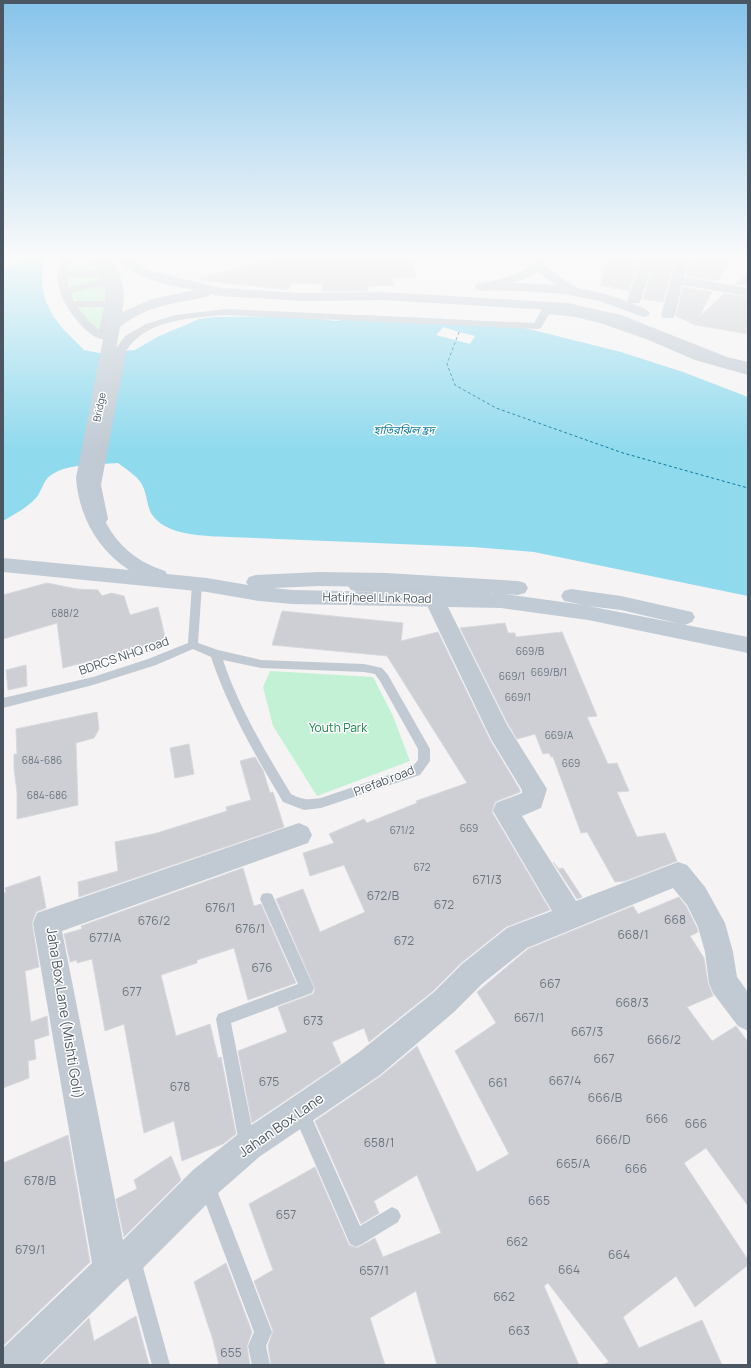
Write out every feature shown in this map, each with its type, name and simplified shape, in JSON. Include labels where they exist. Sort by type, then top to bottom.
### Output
[{"type":"main road","points":[[113,330],[114,321]]},
{"type":"main road","points":[[113,330],[122,321]]},
{"type":"main road","points":[[623,321],[710,355],[748,367]]},
{"type":"main road","points":[[665,321],[708,346],[748,360]]},
{"type":"main road","name":"Bridge","points":[[113,330],[85,490],[93,515],[102,534],[120,554],[133,564],[176,582]]},
{"type":"main road","name":"Hatirjheel Link Road","points":[[3,565],[176,582],[292,597],[501,601],[588,613],[748,645]]},
{"type":"main road","points":[[202,585],[319,579],[386,580],[505,586],[620,603],[748,630]]},
{"type":"street","points":[[82,321],[89,328],[103,337],[107,321]]},
{"type":"street","points":[[166,321],[146,328],[128,338],[120,351],[94,485],[101,518],[112,535],[139,563],[158,579],[194,586],[249,590],[307,585],[388,587],[447,591],[550,607],[748,650]]},
{"type":"street","points":[[422,321],[537,326],[540,321]]},
{"type":"street","points":[[605,321],[650,337],[699,358],[748,372]]},
{"type":"street","points":[[434,599],[499,732],[535,789],[532,800],[505,811],[571,917]]},
{"type":"street","name":"Jaha Box Lane (Mishti Goli)","points":[[121,1263],[48,923],[300,835]]},
{"type":"street","name":"Jahan Box Lane","points":[[13,1364],[205,1182],[248,1146],[369,1064],[444,1002],[472,974],[517,938],[678,874],[696,896],[711,923],[719,952],[723,983],[748,1016]]},
{"type":"lane","points":[[193,645],[202,585]]},
{"type":"lane","name":"Prefab road","points":[[193,645],[216,654],[261,664],[364,668],[378,671],[384,678],[424,749],[424,761],[416,771],[321,803],[308,806],[298,805],[287,798],[243,723],[222,675],[216,654]]},
{"type":"lane","name":"BDRCS NHQ road","points":[[3,703],[93,681],[152,662],[193,645]]},
{"type":"lane","points":[[248,1146],[223,1019],[307,988],[267,899]]},
{"type":"lane","points":[[300,1110],[356,1238],[392,1216]]},
{"type":"lane","points":[[205,1182],[263,1332],[257,1346],[261,1365]]},
{"type":"lane","points":[[121,1263],[161,1365]]},
{"type":"green space","points":[[89,321],[104,321],[103,333]]},
{"type":"green space","name":"Youth Park","points":[[270,671],[373,677],[393,716],[410,761],[317,796],[273,726],[263,687]]},
{"type":"water","name":"হাতিরঝিল হ্রদ","points":[[3,321],[57,321],[84,350],[99,353],[135,350],[159,336],[195,321],[469,321],[494,323],[529,329],[621,352],[683,372],[748,397],[748,596],[534,552],[473,547],[219,537],[186,533],[165,526],[157,521],[151,513],[140,481],[118,463],[75,466],[58,471],[48,478],[37,497],[19,512],[3,521]]},
{"type":"pier","points":[[444,327],[475,336],[470,344],[436,335]]},
{"type":"building","points":[[686,321],[748,321],[748,334],[695,325]]},
{"type":"building","points":[[47,583],[77,589],[98,590],[102,596],[111,593],[124,596],[130,615],[158,607],[166,641],[63,668],[57,623],[3,639],[3,595]]},
{"type":"building","points":[[282,611],[403,623],[401,641],[438,632],[490,740],[520,790],[520,792],[495,802],[492,812],[550,910],[506,927],[461,963],[433,991],[369,1042],[364,1028],[332,1042],[341,1063],[252,1123],[238,1051],[287,1032],[278,1007],[313,994],[315,989],[276,899],[303,889],[320,932],[365,912],[344,865],[310,876],[303,853],[334,843],[329,834],[364,819],[367,823],[417,803],[416,801],[467,783],[387,656],[272,645]]},
{"type":"building","points":[[505,623],[508,633],[515,633],[516,637],[562,632],[597,716],[587,717],[608,764],[617,763],[629,791],[617,792],[637,837],[665,833],[677,861],[625,881],[615,882],[587,832],[581,833],[553,757],[551,757],[549,753],[543,754],[535,734],[517,739],[460,628]]},
{"type":"building","points":[[26,665],[27,686],[8,690],[6,670]]},
{"type":"building","points":[[97,712],[99,729],[94,738],[76,743],[78,805],[17,819],[17,792],[14,769],[14,754],[17,754],[16,729]]},
{"type":"building","points":[[189,744],[194,774],[175,778],[170,748]]},
{"type":"building","points":[[255,757],[263,770],[270,793],[273,792],[284,827],[79,897],[78,882],[118,871],[115,842],[157,833],[227,811],[226,807],[251,800],[240,761]]},
{"type":"building","points":[[553,862],[559,869],[563,868],[582,897],[577,899]]},
{"type":"building","points":[[243,868],[254,906],[261,904],[296,983],[248,1000],[234,948],[197,960],[197,963],[161,975],[176,1036],[210,1024],[218,1058],[221,1057],[236,1134],[223,1144],[182,1161],[174,1121],[144,1133],[124,1024],[105,1031],[92,959],[77,963],[77,960],[70,962],[64,934],[82,929],[81,926]]},
{"type":"building","points":[[40,876],[46,908],[36,912],[32,923],[39,967],[25,971],[31,1022],[47,1016],[49,1035],[34,1040],[36,1059],[28,1061],[29,1078],[3,1088],[3,893],[6,892],[5,888]]},
{"type":"building","points":[[679,897],[686,906],[697,928],[698,932],[690,936],[704,958],[708,983],[713,996],[687,1007],[712,1041],[736,1026],[748,1042],[748,1206],[706,1148],[684,1163],[748,1260],[748,1265],[695,1307],[676,1276],[623,1317],[639,1348],[702,1320],[722,1365],[602,1365],[609,1362],[548,1283],[544,1286],[579,1365],[437,1365],[416,1291],[370,1318],[385,1365],[271,1365],[268,1346],[273,1331],[254,1281],[273,1270],[249,1204],[315,1167],[349,1245],[357,1248],[375,1238],[383,1257],[441,1233],[417,1175],[374,1201],[379,1213],[361,1224],[315,1121],[381,1076],[417,1046],[477,1172],[509,1154],[455,1051],[496,1023],[477,992],[528,949],[633,906],[638,914]]},
{"type":"building","points":[[68,1135],[90,1262],[3,1346],[3,1163]]},
{"type":"building","points":[[171,1156],[181,1180],[124,1237],[116,1199],[137,1189],[134,1180]]},
{"type":"building","points":[[226,1263],[252,1332],[247,1346],[250,1365],[219,1365],[213,1340],[194,1282]]},
{"type":"building","points":[[136,1316],[149,1365],[41,1365],[89,1318],[94,1341]]},
{"type":"ferry route","points":[[459,332],[447,364],[455,385],[496,408],[623,453],[748,488]]}]
